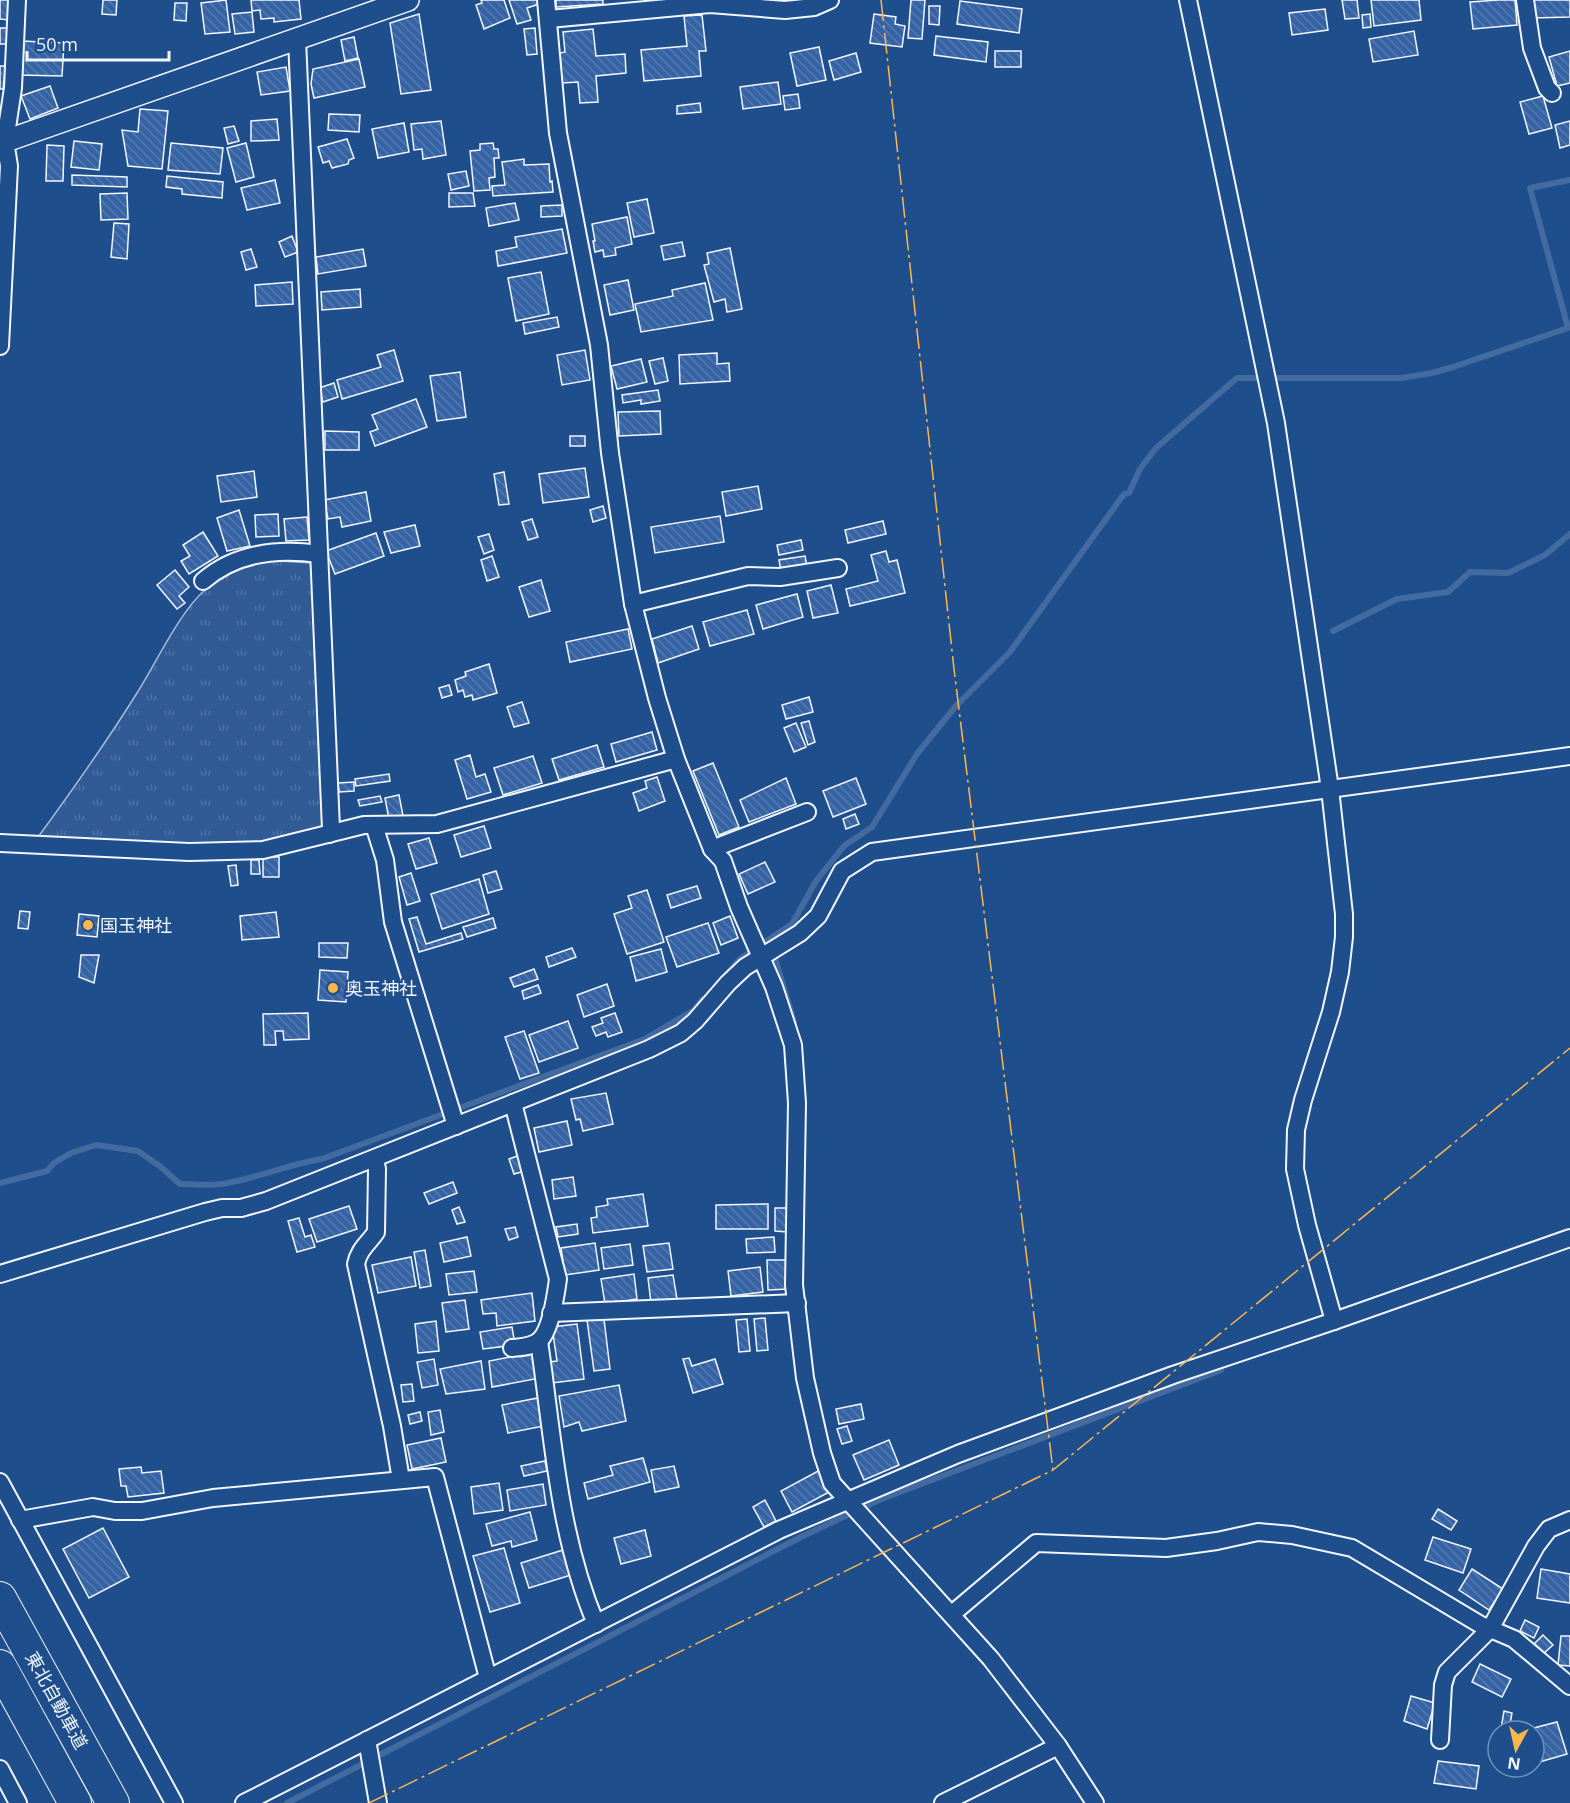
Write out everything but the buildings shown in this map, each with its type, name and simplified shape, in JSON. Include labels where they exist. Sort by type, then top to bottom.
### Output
[{"type":"highway","name":"東北自動車道","points":[[0,1598],[113,1803]]},
{"type":"highway","name":"東北自動車道","points":[[0,1666],[75,1803]]},
{"type":"street","points":[[0,346],[9,166],[2,142],[13,88],[8,24],[17,0]]},
{"type":"street","points":[[2,142],[408,0]]},
{"type":"street","points":[[546,0],[558,133],[599,345],[609,453],[633,604],[657,698],[676,759],[712,849],[723,861],[739,907],[762,956],[793,1045],[796,1072],[794,1285],[805,1378],[822,1453],[832,1483],[991,1659],[1058,1746],[1095,1803]]},
{"type":"street","points":[[549,19],[710,4],[785,10],[814,7],[830,0]]},
{"type":"street","points":[[1525,0],[1532,48],[1551,93]]},
{"type":"street","points":[[1192,3],[1276,423],[1330,789],[1344,914],[1340,972],[1331,1012],[1303,1100],[1296,1131],[1296,1169],[1307,1225],[1334,1321]]},
{"type":"street","points":[[297,39],[331,829],[329,834]]},
{"type":"street","points":[[203,581],[228,563],[242,558],[273,553],[319,554]]},
{"type":"street","points":[[633,604],[748,576],[780,577],[838,568]]},
{"type":"street","points":[[0,1274],[205,1212],[222,1208],[241,1208],[266,1201],[650,1050],[681,1033],[695,1021],[745,967],[806,927],[818,916],[842,872],[872,852],[1570,756]]},
{"type":"street","points":[[0,843],[189,852],[263,850],[364,825],[438,824],[676,759]]},
{"type":"street","points":[[712,849],[807,812]]},
{"type":"street","points":[[374,825],[385,860],[393,922],[456,1126]]},
{"type":"street","points":[[513,1104],[558,1279],[555,1300],[539,1341],[563,1512],[585,1596],[596,1623]]},
{"type":"street","points":[[375,1159],[377,1169],[376,1232],[363,1247],[356,1264],[392,1425],[401,1480]]},
{"type":"street","points":[[244,1803],[779,1530],[848,1500],[958,1454],[1163,1378],[1570,1238]]},
{"type":"street","points":[[551,1313],[797,1303]]},
{"type":"street","points":[[512,1348],[532,1345],[539,1341]]},
{"type":"street","points":[[20,1520],[93,1508],[142,1511],[213,1498],[435,1477],[488,1678]]},
{"type":"street","points":[[0,1482],[174,1803]]},
{"type":"street","points":[[1440,1740],[1443,1685],[1447,1672],[1490,1629],[1536,1546],[1549,1529],[1570,1520]]},
{"type":"street","points":[[952,1614],[1036,1543],[1166,1548],[1217,1541],[1258,1532],[1292,1535],[1352,1548],[1490,1629],[1514,1639],[1570,1686]]},
{"type":"street","points":[[367,1740],[378,1803]]},
{"type":"street","points":[[943,1803],[1058,1746]]},
{"type":"street","points":[[0,1769],[18,1803]]},
{"type":"green space","points":[[261,560],[314,563],[325,827],[269,842],[210,846],[36,840],[113,730],[186,611],[205,590],[224,577]]},
{"type":"waterway","points":[[727,974],[740,959],[792,924],[816,881],[844,846],[872,827],[917,754],[955,707],[1010,652],[1124,494],[1129,493],[1140,469],[1156,448],[1237,378],[1401,378],[1453,367],[1568,328],[1530,188],[1570,180]]},
{"type":"waterway","points":[[1333,631],[1397,599],[1448,592],[1470,572],[1508,573],[1545,555],[1570,534]]},
{"type":"waterway","points":[[773,951],[794,1022]]},
{"type":"waterway","points":[[0,1183],[47,1171],[54,1163],[71,1153],[96,1145],[138,1151],[180,1184],[217,1185],[247,1179],[322,1159],[645,1039],[694,1010],[703,999]]},
{"type":"waterway","points":[[287,1803],[801,1537],[879,1500],[1221,1370]]},
{"type":"power","points":[[881,0],[954,669],[1053,1470]]},
{"type":"power","points":[[369,1803],[1053,1470],[1570,1048]]},
{"type":"place","name":"国玉神社","points":[[88,925]]},
{"type":"place","name":"奥玉神社","points":[[333,988]]}]
